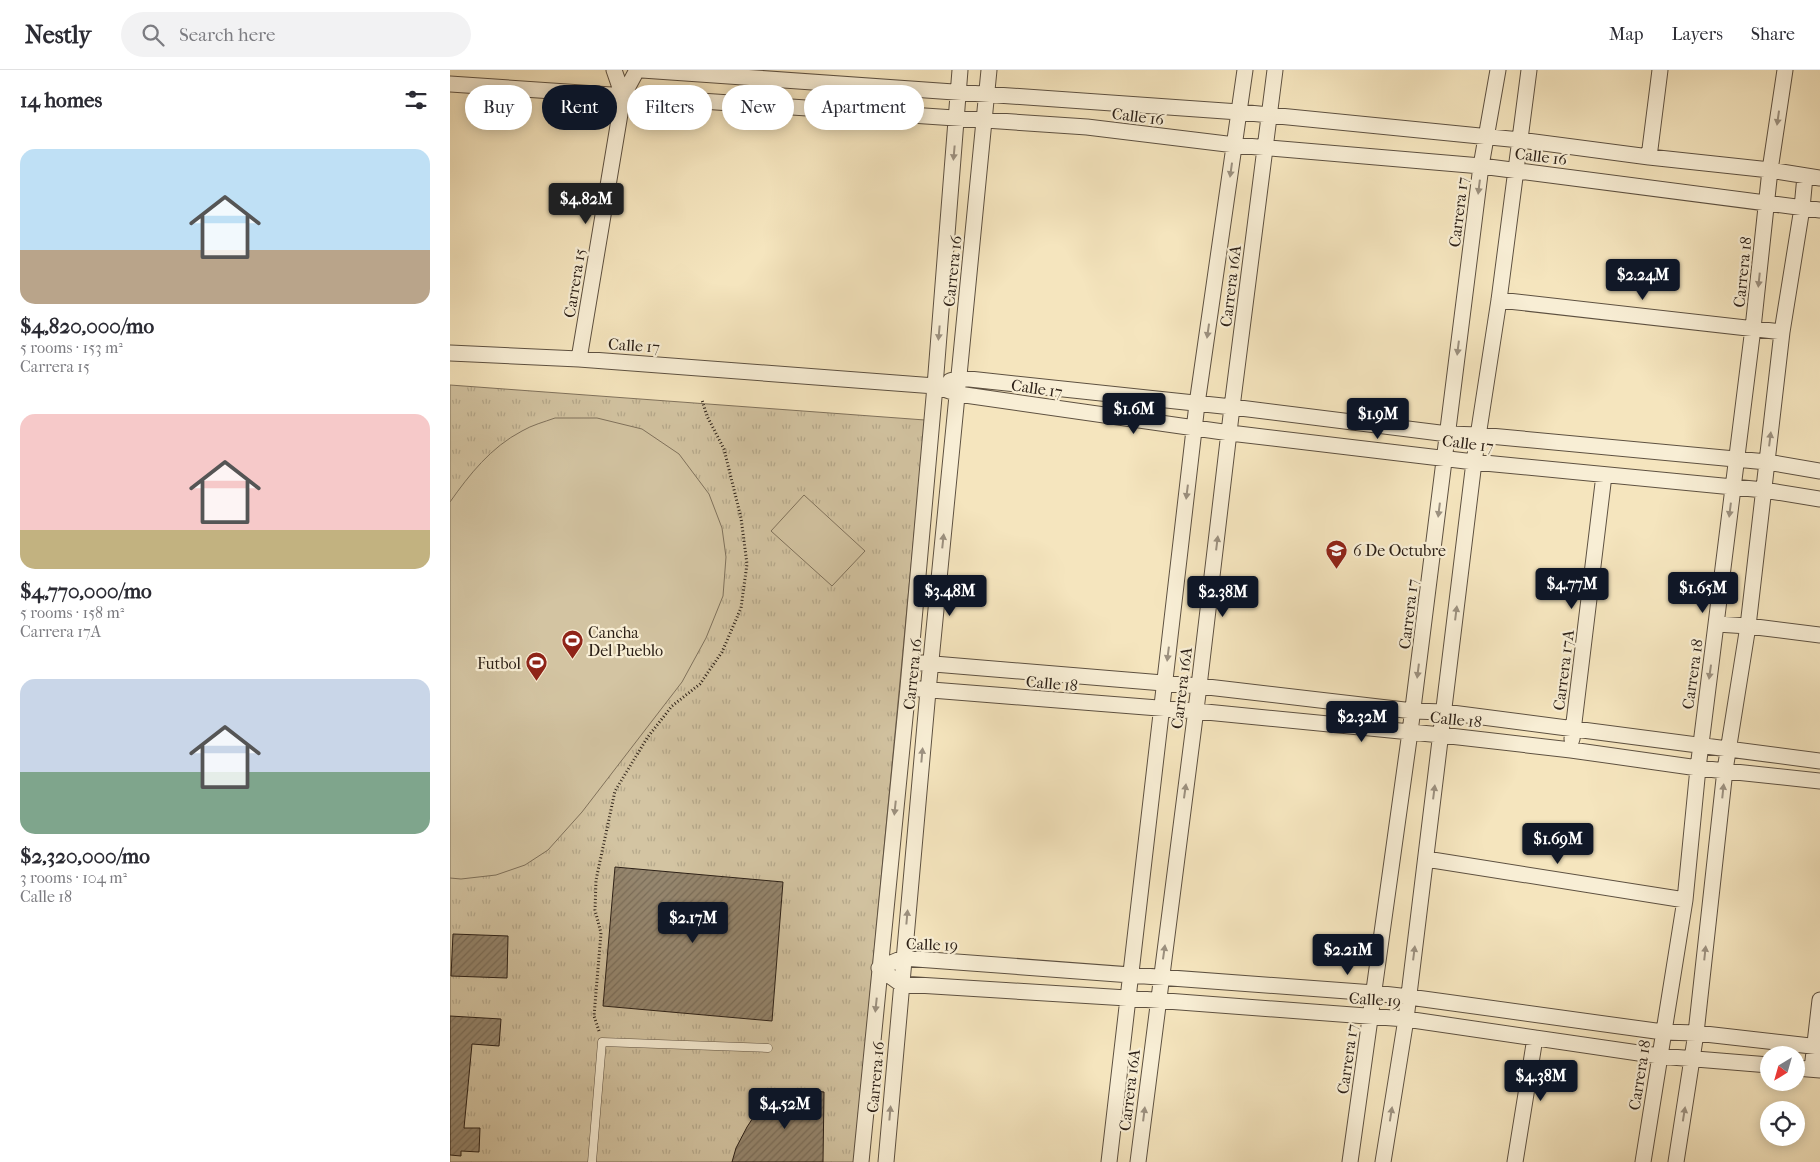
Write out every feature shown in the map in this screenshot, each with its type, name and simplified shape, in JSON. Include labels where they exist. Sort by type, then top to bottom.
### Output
[{"type":"street","name":"Carrera 15","points":[[614,70],[623,96]]},
{"type":"street","name":"Carrera 15","points":[[580,359],[623,96],[637,70]]},
{"type":"street","name":"Calle 16","points":[[642,70],[1239,112],[1520,140],[1649,157],[1770,170],[1813,177]]},
{"type":"street","name":"Carrera 16","points":[[860,1162],[908,687],[935,386],[960,70]]},
{"type":"street","name":"Carrera 16","points":[[886,1162],[930,665],[960,378],[989,70]]},
{"type":"street","name":"Carrera 16A","points":[[1109,1162],[1198,404],[1245,70]]},
{"type":"street","name":"Carrera 16A","points":[[1138,1162],[1275,70]]},
{"type":"street","name":"Carrera 17","points":[[1350,1162],[1413,711],[1481,166],[1498,70]]},
{"type":"street","points":[[1383,1162],[1409,997],[1474,462],[1499,300],[1529,70]]},
{"type":"street","points":[[1649,157],[1660,70]]},
{"type":"street","name":"Carrera 18","points":[[1643,1162],[1685,900],[1700,746],[1754,328],[1770,170],[1785,70]]},
{"type":"street","name":"Calle 16","points":[[450,84],[1087,127],[1235,145],[1266,146],[1481,166],[1820,210]]},
{"type":"street","points":[[1676,1162],[1693,1058],[1725,770],[1748,626],[1782,332],[1802,208],[1813,177]]},
{"type":"street","points":[[1499,300],[1782,332]]},
{"type":"street","name":"Calle 17","points":[[450,353],[580,359],[935,386],[958,394],[1195,429],[1474,462],[1764,490],[1820,499]]},
{"type":"street","name":"Calle 17","points":[[935,386],[960,378],[1232,407],[1448,434],[1479,435],[1767,462],[1820,471]]},
{"type":"street","name":"Carrera 17A","points":[[1570,750],[1604,475]]},
{"type":"street","points":[[1717,624],[1820,635]]},
{"type":"street","name":"Calle 18","points":[[910,662],[1199,686],[1413,711],[1444,712],[1820,761]]},
{"type":"street","name":"Calle 18","points":[[908,687],[1441,734],[1698,768],[1820,781]]},
{"type":"street","points":[[1426,859],[1685,900]]},
{"type":"street","name":"Calle 19","points":[[879,968],[903,958],[1374,993],[1663,1032],[1696,1033],[1817,1046]]},
{"type":"street","points":[[879,968],[901,984]]},
{"type":"street","name":"Calle 19","points":[[901,984],[1127,998],[1158,1002],[1406,1019],[1659,1056],[1760,1064]]},
{"type":"street","points":[[1816,1070],[1820,1000]]},
{"type":"street","points":[[1515,1162],[1535,1038]]},
{"type":"lane","points":[[592,1162],[602,1042],[768,1048]]},
{"type":"path","points":[[602,1042],[594,1016],[601,933],[595,910],[596,880],[615,791],[647,738],[672,706],[700,684],[722,652],[741,608],[747,564],[741,518],[724,449],[707,416],[702,400]]},
{"type":"green space","points":[[450,385],[925,420],[854,1162],[450,1162]]},
{"type":"green space","name":"Cancha Del Pueblo","points":[[555,418],[597,418],[642,429],[679,454],[709,494],[722,528],[726,557],[723,596],[706,638],[682,682],[582,812],[548,850],[525,865],[496,875],[461,879],[450,878],[450,502],[473,472],[500,445],[534,425]]},
{"type":"green space","points":[[804,495],[865,551],[832,586],[771,531]]},
{"type":"building","points":[[615,867],[783,882],[772,1021],[603,1006]]},
{"type":"building","points":[[453,934],[508,936],[507,978],[451,976]]},
{"type":"building","points":[[450,1016],[501,1019],[499,1046],[472,1044],[464,1128],[480,1128],[479,1152],[461,1151],[461,1156],[450,1155]]},
{"type":"building","points":[[802,1089],[824,1092],[823,1162],[732,1162],[736,1148],[762,1104],[781,1092]]},
{"type":"place","name":"6 De Octubre","points":[[1337,569]]},
{"type":"place","name":"Cancha Del Pueblo","points":[[572,660]]},
{"type":"place","name":"Futbol","points":[[537,682]]}]
